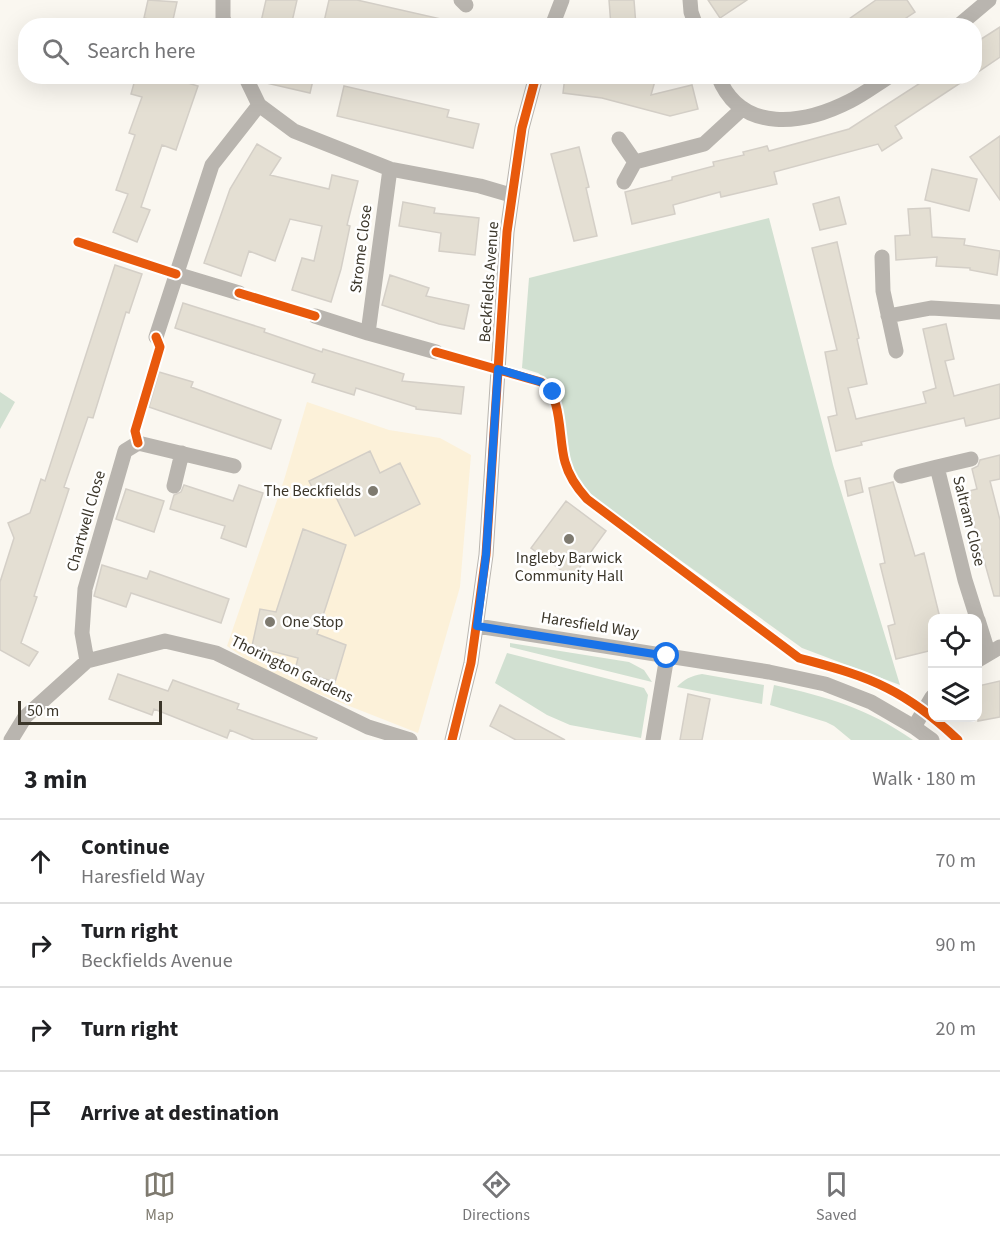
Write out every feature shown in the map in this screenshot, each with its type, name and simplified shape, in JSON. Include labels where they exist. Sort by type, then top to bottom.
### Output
[{"type":"street","points":[[223,0],[223,18]]},
{"type":"street","points":[[555,18],[562,0]]},
{"type":"street","points":[[690,0],[694,18]]},
{"type":"street","points":[[968,18],[989,0]]},
{"type":"street","points":[[249,84],[260,105],[294,131],[390,169],[480,186],[511,195]]},
{"type":"street","name":"Beckfields Avenue","points":[[452,740],[471,663],[486,555],[502,284],[511,195],[522,129],[534,84]]},
{"type":"street","points":[[722,84],[742,109],[761,118],[779,120],[801,118],[849,101],[877,84]]},
{"type":"street","points":[[156,338],[212,165],[260,105]]},
{"type":"street","points":[[624,182],[635,162],[704,144],[742,109]]},
{"type":"street","points":[[620,139],[635,162]]},
{"type":"street","name":"Strome Close","points":[[368,333],[390,169]]},
{"type":"street","points":[[882,257],[883,291],[896,351]]},
{"type":"street","points":[[176,274],[239,293]]},
{"type":"street","points":[[888,315],[931,308],[1000,312]]},
{"type":"street","points":[[315,316],[436,352]]},
{"type":"street","name":"Chartwell Close","points":[[87,661],[82,633],[86,589],[125,451],[138,443],[234,466]]},
{"type":"street","points":[[174,486],[182,453]]},
{"type":"street","name":"Saltram Close","points":[[902,476],[971,459]]},
{"type":"street","name":"Saltram Close","points":[[937,467],[975,614]]},
{"type":"street","name":"Haresfield Way","points":[[477,626],[769,672],[825,684],[871,702],[932,740]]},
{"type":"street","name":"Saltram Close","points":[[982,634],[988,653]]},
{"type":"street","name":"Thorington Gardens","points":[[11,740],[26,717],[87,661],[165,641],[216,653],[368,727],[410,740]]},
{"type":"street","points":[[653,740],[667,656]]},
{"type":"street","points":[[914,727],[928,705]]},
{"type":"shaded area","points":[[307,402],[389,430],[440,438],[471,455],[460,587],[418,733],[306,689],[253,664],[227,646],[284,480]]},
{"type":"green space","points":[[769,218],[833,465],[900,685],[802,648],[601,503],[584,488],[572,470],[561,401],[555,385],[538,373],[522,368],[529,278]]},
{"type":"green space","points":[[0,392],[15,402],[0,429]]},
{"type":"green space","points":[[510,643],[629,662],[644,670],[652,682],[510,647]]},
{"type":"green space","points":[[507,653],[644,688],[648,695],[641,738],[570,725],[547,715],[495,683]]},
{"type":"green space","points":[[702,674],[764,685],[762,704],[677,687],[688,678]]},
{"type":"green space","points":[[774,685],[846,705],[879,720],[913,740],[851,740],[826,722],[770,705]]},
{"type":"building","points":[[148,0],[177,2],[173,18],[144,18]]},
{"type":"building","points":[[266,0],[297,0],[293,18],[262,18]]},
{"type":"building","points":[[329,0],[357,0],[437,18],[325,18]]},
{"type":"building","points":[[609,0],[634,0],[635,18],[610,18]]},
{"type":"building","points":[[708,0],[747,0],[720,18]]},
{"type":"building","points":[[876,0],[907,0],[915,12],[906,18],[850,18]]},
{"type":"building","points":[[1000,27],[1000,57],[982,69],[982,39]]},
{"type":"building","points":[[134,84],[198,86],[176,150],[162,145],[141,207],[150,210],[137,242],[113,232],[128,194],[116,190],[135,135],[129,133],[142,97],[131,94]]},
{"type":"building","points":[[270,84],[312,84],[310,93]]},
{"type":"building","points":[[564,84],[654,84],[651,95],[692,85],[698,109],[670,116],[602,98],[563,93]]},
{"type":"building","points":[[919,84],[959,84],[895,126],[902,138],[882,151],[878,144],[774,172],[777,184],[721,197],[720,192],[673,205],[675,214],[632,224],[625,192],[714,166],[713,162],[744,155],[743,152],[767,146],[769,151],[849,129]]},
{"type":"building","points":[[344,86],[449,110],[447,117],[479,124],[473,148],[337,116]]},
{"type":"building","points":[[1000,136],[1000,200],[970,157]]},
{"type":"building","points":[[257,144],[281,158],[270,175],[329,189],[332,175],[358,181],[347,225],[350,226],[341,269],[331,302],[292,290],[302,258],[314,261],[322,226],[290,219],[275,261],[249,251],[241,276],[204,263],[230,189]]},
{"type":"building","points":[[579,147],[589,187],[586,188],[597,236],[574,241],[551,154]]},
{"type":"building","points":[[932,169],[977,179],[969,211],[925,200]]},
{"type":"building","points":[[839,197],[846,224],[820,230],[813,204]]},
{"type":"building","points":[[403,202],[435,208],[434,213],[479,218],[475,255],[439,251],[441,233],[399,226]]},
{"type":"building","points":[[930,208],[932,237],[965,239],[964,245],[1000,251],[997,275],[970,270],[970,268],[936,266],[937,257],[896,260],[895,236],[910,235],[908,209]]},
{"type":"building","points":[[837,242],[867,384],[848,388],[856,419],[926,403],[923,392],[936,388],[923,329],[946,324],[954,359],[945,361],[954,396],[1000,384],[1000,418],[966,426],[964,418],[861,442],[862,445],[836,451],[828,417],[837,415],[825,352],[837,350],[812,248]]},
{"type":"building","points":[[115,265],[142,274],[129,313],[126,312],[93,418],[88,417],[64,487],[69,489],[21,643],[38,652],[29,666],[0,650],[0,582],[14,538],[8,523],[30,513],[41,479],[45,481]]},
{"type":"building","points":[[390,275],[429,288],[426,296],[469,305],[464,329],[439,324],[382,305]]},
{"type":"building","points":[[183,303],[265,329],[264,332],[322,352],[323,349],[404,374],[402,381],[464,387],[461,414],[416,409],[416,407],[356,388],[354,395],[312,382],[315,374],[175,328]]},
{"type":"building","points":[[159,372],[193,382],[191,387],[281,420],[271,449],[149,407]]},
{"type":"building","name":"The Beckfields","points":[[370,451],[380,473],[400,463],[420,504],[355,536],[331,487],[316,495],[309,481]]},
{"type":"building","points":[[1000,455],[1000,479],[990,481],[1000,520],[1000,596],[994,596],[965,492],[977,489],[972,469],[978,466],[980,460]]},
{"type":"building","points":[[860,478],[863,492],[848,496],[845,481]]},
{"type":"building","points":[[893,482],[915,556],[924,553],[939,614],[928,614],[928,651],[896,659],[888,626],[895,624],[880,564],[885,563],[869,488]]},
{"type":"building","points":[[184,485],[233,501],[239,485],[263,493],[246,547],[221,538],[225,526],[170,509],[174,495],[181,492]]},
{"type":"building","points":[[126,489],[164,501],[154,532],[116,519]]},
{"type":"building","name":"Ingleby Barwick Community Hall","points":[[566,501],[606,531],[572,578],[531,548]]},
{"type":"building","points":[[303,529],[346,545],[317,634],[346,645],[335,682],[295,670],[298,658],[252,646],[260,609],[276,612]]},
{"type":"building","points":[[102,565],[147,579],[150,571],[229,599],[221,623],[131,593],[126,607],[94,596]]},
{"type":"building","points":[[118,674],[168,691],[173,680],[239,704],[237,709],[317,738],[316,740],[254,740],[230,730],[227,738],[154,709],[152,715],[109,699]]},
{"type":"building","points":[[1000,681],[1000,717],[982,720],[982,685]]},
{"type":"building","points":[[688,694],[710,699],[702,740],[680,740]]},
{"type":"building","points":[[500,705],[565,740],[516,740],[490,726]]},
{"type":"cycle path","points":[[452,740],[471,663],[486,555],[507,232],[522,128],[534,84]]},
{"type":"cycle path","points":[[78,242],[176,274]]},
{"type":"cycle path","points":[[239,293],[315,316]]},
{"type":"cycle path","points":[[138,443],[135,431],[160,347],[156,337]]},
{"type":"cycle path","points":[[436,352],[541,382],[553,397],[567,467],[574,482],[587,499],[799,658],[855,674],[887,688],[924,711],[958,740]]},
{"type":"place","name":"The Beckfields","points":[[373,491]]},
{"type":"place","name":"Ingleby Barwick Community Hall","points":[[569,539]]},
{"type":"place","name":"One Stop","points":[[270,622]]},
{"type":"route","points":[[553,392],[541,382],[498,369],[486,555],[477,626],[667,656]]}]
